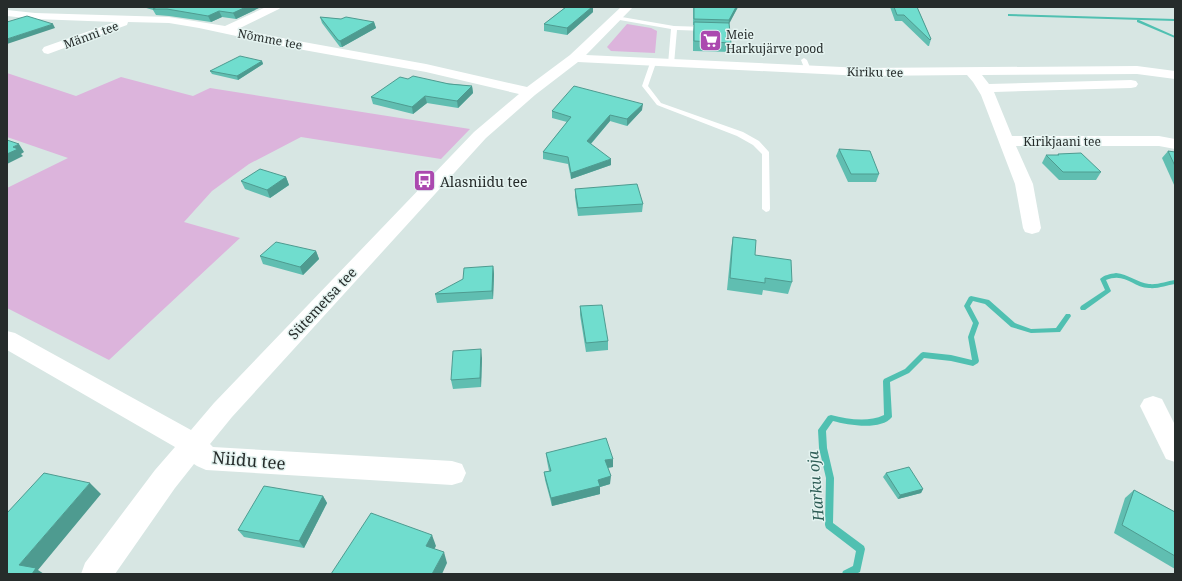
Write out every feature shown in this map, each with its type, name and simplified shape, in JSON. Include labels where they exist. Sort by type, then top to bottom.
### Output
[{"type":"street","points":[[226,30],[275,7]]},
{"type":"street","name":"Sütemetsa tee","points":[[96,574],[165,479],[193,444],[431,187],[480,135],[530,92],[575,58],[627,7]]},
{"type":"street","name":"Nõmme tee","points":[[7,13],[184,22],[426,68],[530,92]]},
{"type":"street","name":"Männi tee","points":[[48,50],[133,20]]},
{"type":"street","name":"Kiriku tee","points":[[575,58],[671,64],[806,65],[863,72],[972,73],[1137,70],[1175,75]]},
{"type":"street","name":"Kirikjaani tee","points":[[972,73],[978,77],[985,88],[1006,141],[1159,141],[1175,144]]},
{"type":"street","points":[[985,88],[1137,84],[1175,86]]},
{"type":"street","points":[[1006,141],[1024,184],[1032,228]]},
{"type":"street","name":"Niidu tee","points":[[7,338],[193,444],[206,458],[452,473]]},
{"type":"street","points":[[1152,406],[1175,451]]},
{"type":"lane","points":[[616,18],[674,28],[712,29]]},
{"type":"lane","points":[[671,64],[674,28]]},
{"type":"lane","points":[[653,63],[645,86],[659,104],[740,134],[756,143],[766,154],[766,209]]},
{"type":"shaded area","points":[[627,24],[651,28],[657,31],[655,53],[611,51],[607,47]]},
{"type":"shaded area","points":[[7,73],[76,96],[121,77],[193,96],[210,88],[470,129],[441,159],[301,137],[249,164],[212,191],[184,222],[240,238],[109,360],[7,308],[7,188],[68,158],[7,137]]},
{"type":"building","points":[[157,7],[246,7],[233,13],[219,11],[208,16],[167,9],[153,9]]},
{"type":"building","points":[[566,7],[592,7],[567,28],[544,24]]},
{"type":"building","points":[[694,7],[736,7],[729,20],[694,19]]},
{"type":"building","points":[[894,7],[917,7],[931,39],[930,40],[904,15],[897,15]]},
{"type":"building","points":[[27,16],[53,24],[7,39],[7,22]]},
{"type":"building","points":[[320,17],[341,19],[346,17],[374,22],[340,41]]},
{"type":"building","points":[[694,22],[729,23],[731,43],[694,41]]},
{"type":"building","points":[[240,56],[262,61],[237,76],[210,71]]},
{"type":"building","points":[[413,76],[449,84],[472,86],[457,101],[425,96],[412,107],[371,97],[400,77],[408,79]]},
{"type":"building","points":[[574,86],[643,104],[627,119],[610,115],[587,141],[611,159],[571,173],[568,157],[543,152],[571,117],[552,111]]},
{"type":"building","points":[[7,140],[19,144],[13,147],[18,149],[7,154]]},
{"type":"building","points":[[839,149],[870,151],[879,174],[851,174]]},
{"type":"building","points":[[1168,151],[1175,152],[1175,166]]},
{"type":"building","points":[[1081,153],[1101,172],[1063,172],[1046,155],[1059,155],[1058,154]]},
{"type":"building","points":[[260,169],[286,177],[267,190],[241,181]]},
{"type":"building","points":[[637,184],[643,204],[578,208],[575,189]]},
{"type":"building","points":[[733,237],[756,240],[755,255],[791,260],[792,282],[765,278],[765,283],[730,278]]},
{"type":"building","points":[[276,242],[316,251],[300,267],[260,256]]},
{"type":"building","points":[[493,266],[492,291],[435,294],[463,279],[464,268]]},
{"type":"building","points":[[602,305],[608,341],[586,343],[580,306]]},
{"type":"building","points":[[481,349],[480,378],[451,380],[453,351]]},
{"type":"building","points":[[606,438],[613,459],[605,460],[611,476],[598,480],[600,486],[551,498],[544,472],[551,471],[546,453]]},
{"type":"building","points":[[909,467],[923,489],[900,495],[886,473]]},
{"type":"building","points":[[44,473],[90,483],[19,565],[36,568],[32,574],[7,574],[7,513]]},
{"type":"building","points":[[264,486],[323,496],[299,541],[238,530]]},
{"type":"building","points":[[1134,490],[1175,512],[1175,556],[1122,525]]},
{"type":"building","points":[[371,513],[432,535],[426,546],[444,552],[432,574],[331,574]]},
{"type":"waterway","points":[[1009,15],[1175,20]]},
{"type":"waterway","points":[[1138,21],[1175,37]]},
{"type":"waterway","name":"Harku oja","points":[[1083,308],[1108,291],[1103,279],[1110,276],[1121,275],[1141,284],[1150,286],[1175,282]]},
{"type":"waterway","name":"Harku oja","points":[[846,574],[857,569],[861,549],[829,525],[830,478],[823,448],[822,430],[831,418],[868,423],[888,417],[886,381],[907,371],[923,355],[951,358],[973,363],[976,361],[971,337],[976,323],[967,306],[971,298],[987,302],[1013,325],[1031,331],[1058,330],[1068,316]]},
{"type":"place","name":"Meie Harkujärve pood","points":[[711,41]]},
{"type":"place","name":"Alasniidu tee","points":[[425,181]]}]
